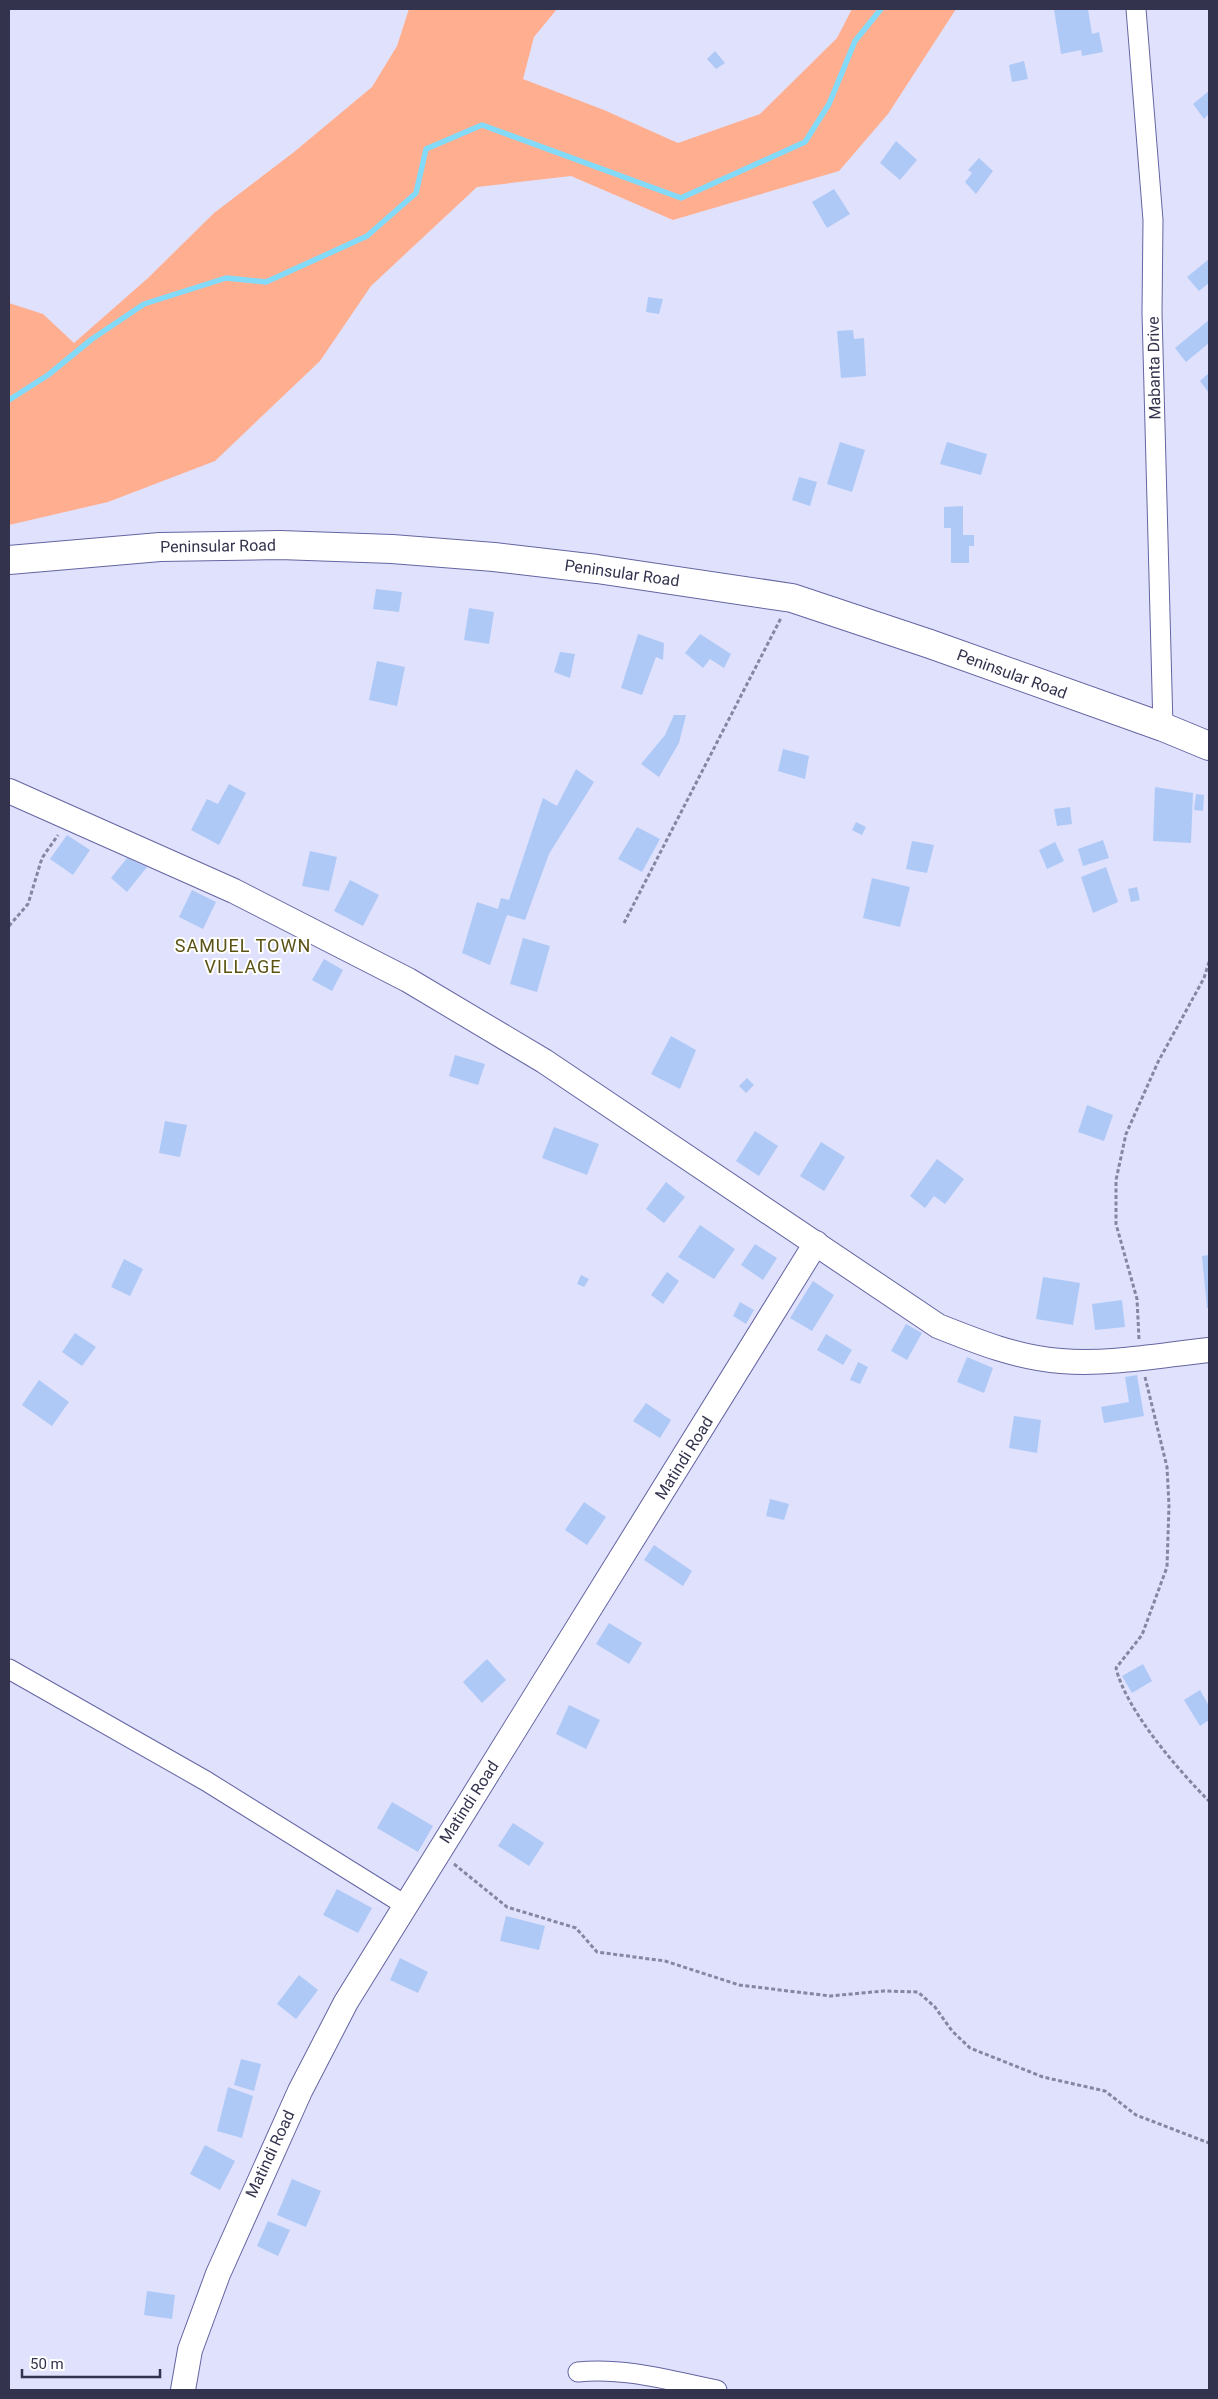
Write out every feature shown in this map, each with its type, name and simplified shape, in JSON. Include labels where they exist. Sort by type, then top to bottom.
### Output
[{"type":"main road","name":"Peninsular Road","points":[[9,560],[160,547],[280,544],[392,549],[494,557],[597,569],[792,598],[1163,728],[1209,746]]},
{"type":"street","name":"Mabanta Drive","points":[[1136,9],[1153,220],[1153,333],[1163,728]]},
{"type":"street","points":[[9,791],[234,891],[408,980],[544,1061],[938,1326],[998,1350],[1061,1361],[1140,1357],[1209,1350]]},
{"type":"street","name":"Matindi Road","points":[[183,2390],[190,2350],[218,2274],[254,2189],[300,2091],[346,2002],[437,1852],[541,1690],[816,1243]]},
{"type":"street","points":[[9,1669],[206,1781],[405,1905]]},
{"type":"street","points":[[578,2372],[590,2371],[648,2376],[717,2390]]},
{"type":"path","points":[[624,923],[792,598]]},
{"type":"path","points":[[9,926],[28,904],[42,858],[70,818]]},
{"type":"path","points":[[1209,962],[1204,978],[1158,1062],[1126,1134],[1116,1180],[1116,1224],[1137,1299],[1140,1357],[1167,1467],[1169,1505],[1167,1567],[1142,1635],[1116,1668],[1119,1682],[1153,1736],[1209,1801]]},
{"type":"path","points":[[437,1852],[479,1882],[507,1907],[576,1928],[597,1952],[665,1961],[740,1985],[830,1996],[884,1991],[918,1992],[935,2007],[952,2031],[970,2048],[1043,2077],[1105,2091],[1136,2115],[1209,2143]]},
{"type":"shaded area","points":[[409,9],[557,9],[534,37],[523,79],[604,110],[678,143],[760,114],[837,38],[852,9],[956,9],[888,114],[839,171],[673,220],[571,176],[477,187],[371,286],[320,361],[215,461],[108,502],[9,525],[9,303],[43,314],[74,343],[148,278],[214,213],[294,152],[372,87],[397,46]]},
{"type":"building","points":[[1054,9],[1088,9],[1092,34],[1099,32],[1103,52],[1082,56],[1081,50],[1061,54]]},
{"type":"building","points":[[715,51],[725,63],[716,69],[707,59]]},
{"type":"building","points":[[1024,61],[1028,79],[1012,82],[1009,65]]},
{"type":"building","points":[[1209,91],[1209,114],[1204,119],[1193,104]]},
{"type":"building","points":[[896,141],[917,160],[900,180],[880,163]]},
{"type":"building","points":[[979,158],[993,171],[976,194],[965,182],[972,173],[968,170]]},
{"type":"building","points":[[834,189],[850,214],[827,228],[812,202]]},
{"type":"building","points":[[1209,259],[1209,283],[1199,291],[1187,277]]},
{"type":"building","points":[[648,297],[663,299],[659,314],[646,312]]},
{"type":"building","points":[[1209,320],[1209,343],[1186,362],[1175,348]]},
{"type":"building","points":[[853,330],[854,339],[864,338],[866,376],[841,378],[837,331]]},
{"type":"building","points":[[1209,373],[1209,393],[1200,381]]},
{"type":"building","points":[[840,442],[865,450],[852,492],[827,484]]},
{"type":"building","points":[[947,442],[987,454],[981,475],[940,464]]},
{"type":"building","points":[[799,477],[817,482],[810,506],[792,500]]},
{"type":"building","points":[[963,506],[963,535],[974,535],[974,546],[969,546],[969,563],[951,563],[951,528],[944,528],[944,507]]},
{"type":"building","points":[[376,589],[402,592],[399,612],[373,609]]},
{"type":"building","points":[[469,608],[494,612],[489,644],[464,640]]},
{"type":"building","points":[[638,634],[664,643],[663,660],[656,657],[642,695],[621,688]]},
{"type":"building","points":[[700,634],[731,654],[724,668],[710,659],[703,668],[685,653]]},
{"type":"building","points":[[560,652],[575,654],[570,678],[554,672]]},
{"type":"building","points":[[377,661],[405,667],[397,706],[369,700]]},
{"type":"building","points":[[674,715],[686,715],[679,743],[659,777],[641,764],[665,735]]},
{"type":"building","points":[[783,749],[809,756],[805,779],[778,771]]},
{"type":"building","points":[[576,769],[594,782],[549,854],[525,920],[507,915],[490,965],[462,953],[477,902],[498,909],[501,898],[509,900],[543,798],[557,806]]},
{"type":"building","points":[[229,784],[246,793],[219,845],[191,830],[207,799],[218,804]]},
{"type":"building","points":[[1155,787],[1193,793],[1191,843],[1153,841]]},
{"type":"building","points":[[1196,794],[1204,795],[1203,811],[1194,810]]},
{"type":"building","points":[[1070,807],[1072,824],[1057,826],[1054,809]]},
{"type":"building","points":[[856,822],[866,827],[862,835],[852,830]]},
{"type":"building","points":[[637,827],[660,839],[642,872],[618,859]]},
{"type":"building","points":[[67,835],[90,850],[73,875],[50,859]]},
{"type":"building","points":[[1103,840],[1109,858],[1083,866],[1078,849]]},
{"type":"building","points":[[912,841],[934,845],[927,873],[906,869]]},
{"type":"building","points":[[1055,842],[1064,861],[1047,869],[1039,850]]},
{"type":"building","points":[[310,851],[337,857],[329,891],[302,886]]},
{"type":"building","points":[[127,858],[147,867],[127,892],[111,878]]},
{"type":"building","points":[[1106,867],[1118,902],[1093,913],[1081,877]]},
{"type":"building","points":[[872,878],[910,887],[900,927],[863,918]]},
{"type":"building","points":[[350,880],[379,895],[363,926],[334,911]]},
{"type":"building","points":[[1137,887],[1140,900],[1131,902],[1128,889]]},
{"type":"building","points":[[192,890],[216,902],[203,929],[179,917]]},
{"type":"building","points":[[523,938],[550,946],[537,992],[510,984]]},
{"type":"building","points":[[324,959],[343,970],[332,991],[312,980]]},
{"type":"building","points":[[671,1036],[696,1050],[680,1089],[651,1074]]},
{"type":"building","points":[[455,1055],[485,1064],[478,1085],[449,1076]]},
{"type":"building","points":[[747,1078],[754,1085],[746,1093],[739,1086]]},
{"type":"building","points":[[1087,1105],[1113,1115],[1104,1141],[1078,1132]]},
{"type":"building","points":[[165,1121],[187,1125],[180,1157],[159,1153]]},
{"type":"building","points":[[554,1127],[599,1144],[587,1175],[542,1158]]},
{"type":"building","points":[[755,1131],[778,1146],[759,1176],[736,1161]]},
{"type":"building","points":[[821,1142],[845,1157],[824,1191],[800,1176]]},
{"type":"building","points":[[937,1159],[964,1179],[945,1204],[934,1196],[925,1208],[910,1196]]},
{"type":"building","points":[[666,1182],[685,1197],[664,1223],[646,1209]]},
{"type":"building","points":[[700,1225],[735,1249],[714,1279],[678,1257]]},
{"type":"building","points":[[755,1244],[777,1258],[763,1280],[741,1265]]},
{"type":"building","points":[[1209,1255],[1209,1308],[1207,1308],[1202,1256]]},
{"type":"building","points":[[124,1259],[143,1269],[130,1296],[111,1287]]},
{"type":"building","points":[[667,1272],[679,1281],[663,1304],[651,1295]]},
{"type":"building","points":[[581,1275],[589,1279],[584,1287],[577,1284]]},
{"type":"building","points":[[1043,1277],[1080,1283],[1073,1325],[1036,1319]]},
{"type":"building","points":[[813,1281],[834,1295],[812,1331],[790,1318]]},
{"type":"building","points":[[1122,1300],[1125,1327],[1095,1330],[1092,1304]]},
{"type":"building","points":[[740,1302],[754,1310],[746,1324],[733,1316]]},
{"type":"building","points":[[906,1324],[922,1333],[907,1360],[891,1351]]},
{"type":"building","points":[[75,1333],[96,1347],[82,1366],[62,1352]]},
{"type":"building","points":[[826,1334],[852,1350],[843,1365],[817,1350]]},
{"type":"building","points":[[967,1357],[993,1368],[984,1393],[957,1382]]},
{"type":"building","points":[[858,1362],[868,1367],[860,1384],[850,1380]]},
{"type":"building","points":[[1137,1375],[1144,1416],[1104,1423],[1101,1407],[1129,1402],[1125,1377]]},
{"type":"building","points":[[39,1380],[69,1402],[52,1426],[22,1405]]},
{"type":"building","points":[[646,1403],[671,1420],[660,1438],[633,1421]]},
{"type":"building","points":[[1014,1416],[1041,1420],[1037,1453],[1009,1448]]},
{"type":"building","points":[[770,1499],[789,1504],[784,1520],[766,1516]]},
{"type":"building","points":[[584,1502],[606,1517],[587,1545],[565,1530]]},
{"type":"building","points":[[654,1545],[692,1571],[683,1586],[644,1560]]},
{"type":"building","points":[[609,1623],[642,1643],[629,1664],[596,1644]]},
{"type":"building","points":[[487,1659],[506,1680],[482,1703],[463,1682]]},
{"type":"building","points":[[1143,1664],[1152,1681],[1132,1693],[1122,1676]]},
{"type":"building","points":[[1200,1690],[1209,1706],[1209,1720],[1200,1726],[1184,1700]]},
{"type":"building","points":[[569,1705],[600,1720],[586,1749],[556,1734]]},
{"type":"building","points":[[392,1802],[433,1826],[418,1852],[377,1828]]},
{"type":"building","points":[[513,1823],[544,1843],[529,1866],[498,1846]]},
{"type":"building","points":[[337,1889],[372,1908],[358,1933],[323,1915]]},
{"type":"building","points":[[506,1916],[545,1926],[539,1950],[500,1941]]},
{"type":"building","points":[[400,1958],[428,1972],[418,1993],[390,1980]]},
{"type":"building","points":[[299,1975],[318,1990],[296,2019],[277,2004]]},
{"type":"building","points":[[241,2059],[261,2064],[254,2091],[234,2085]]},
{"type":"building","points":[[228,2087],[253,2096],[242,2138],[217,2131]]},
{"type":"building","points":[[205,2145],[235,2161],[220,2190],[190,2174]]},
{"type":"building","points":[[292,2179],[321,2191],[306,2227],[277,2215]]},
{"type":"building","points":[[268,2221],[290,2230],[278,2256],[257,2246]]},
{"type":"building","points":[[147,2291],[175,2295],[172,2319],[144,2315]]},
{"type":"waterway","points":[[9,400],[48,375],[92,339],[144,304],[226,278],[266,282],[367,236],[416,193],[426,149],[482,125],[681,198],[805,142],[829,104],[855,41],[881,9]]},
{"type":"district","name":"SAMUEL TOWN VILLAGE","points":[[243,955]]}]
